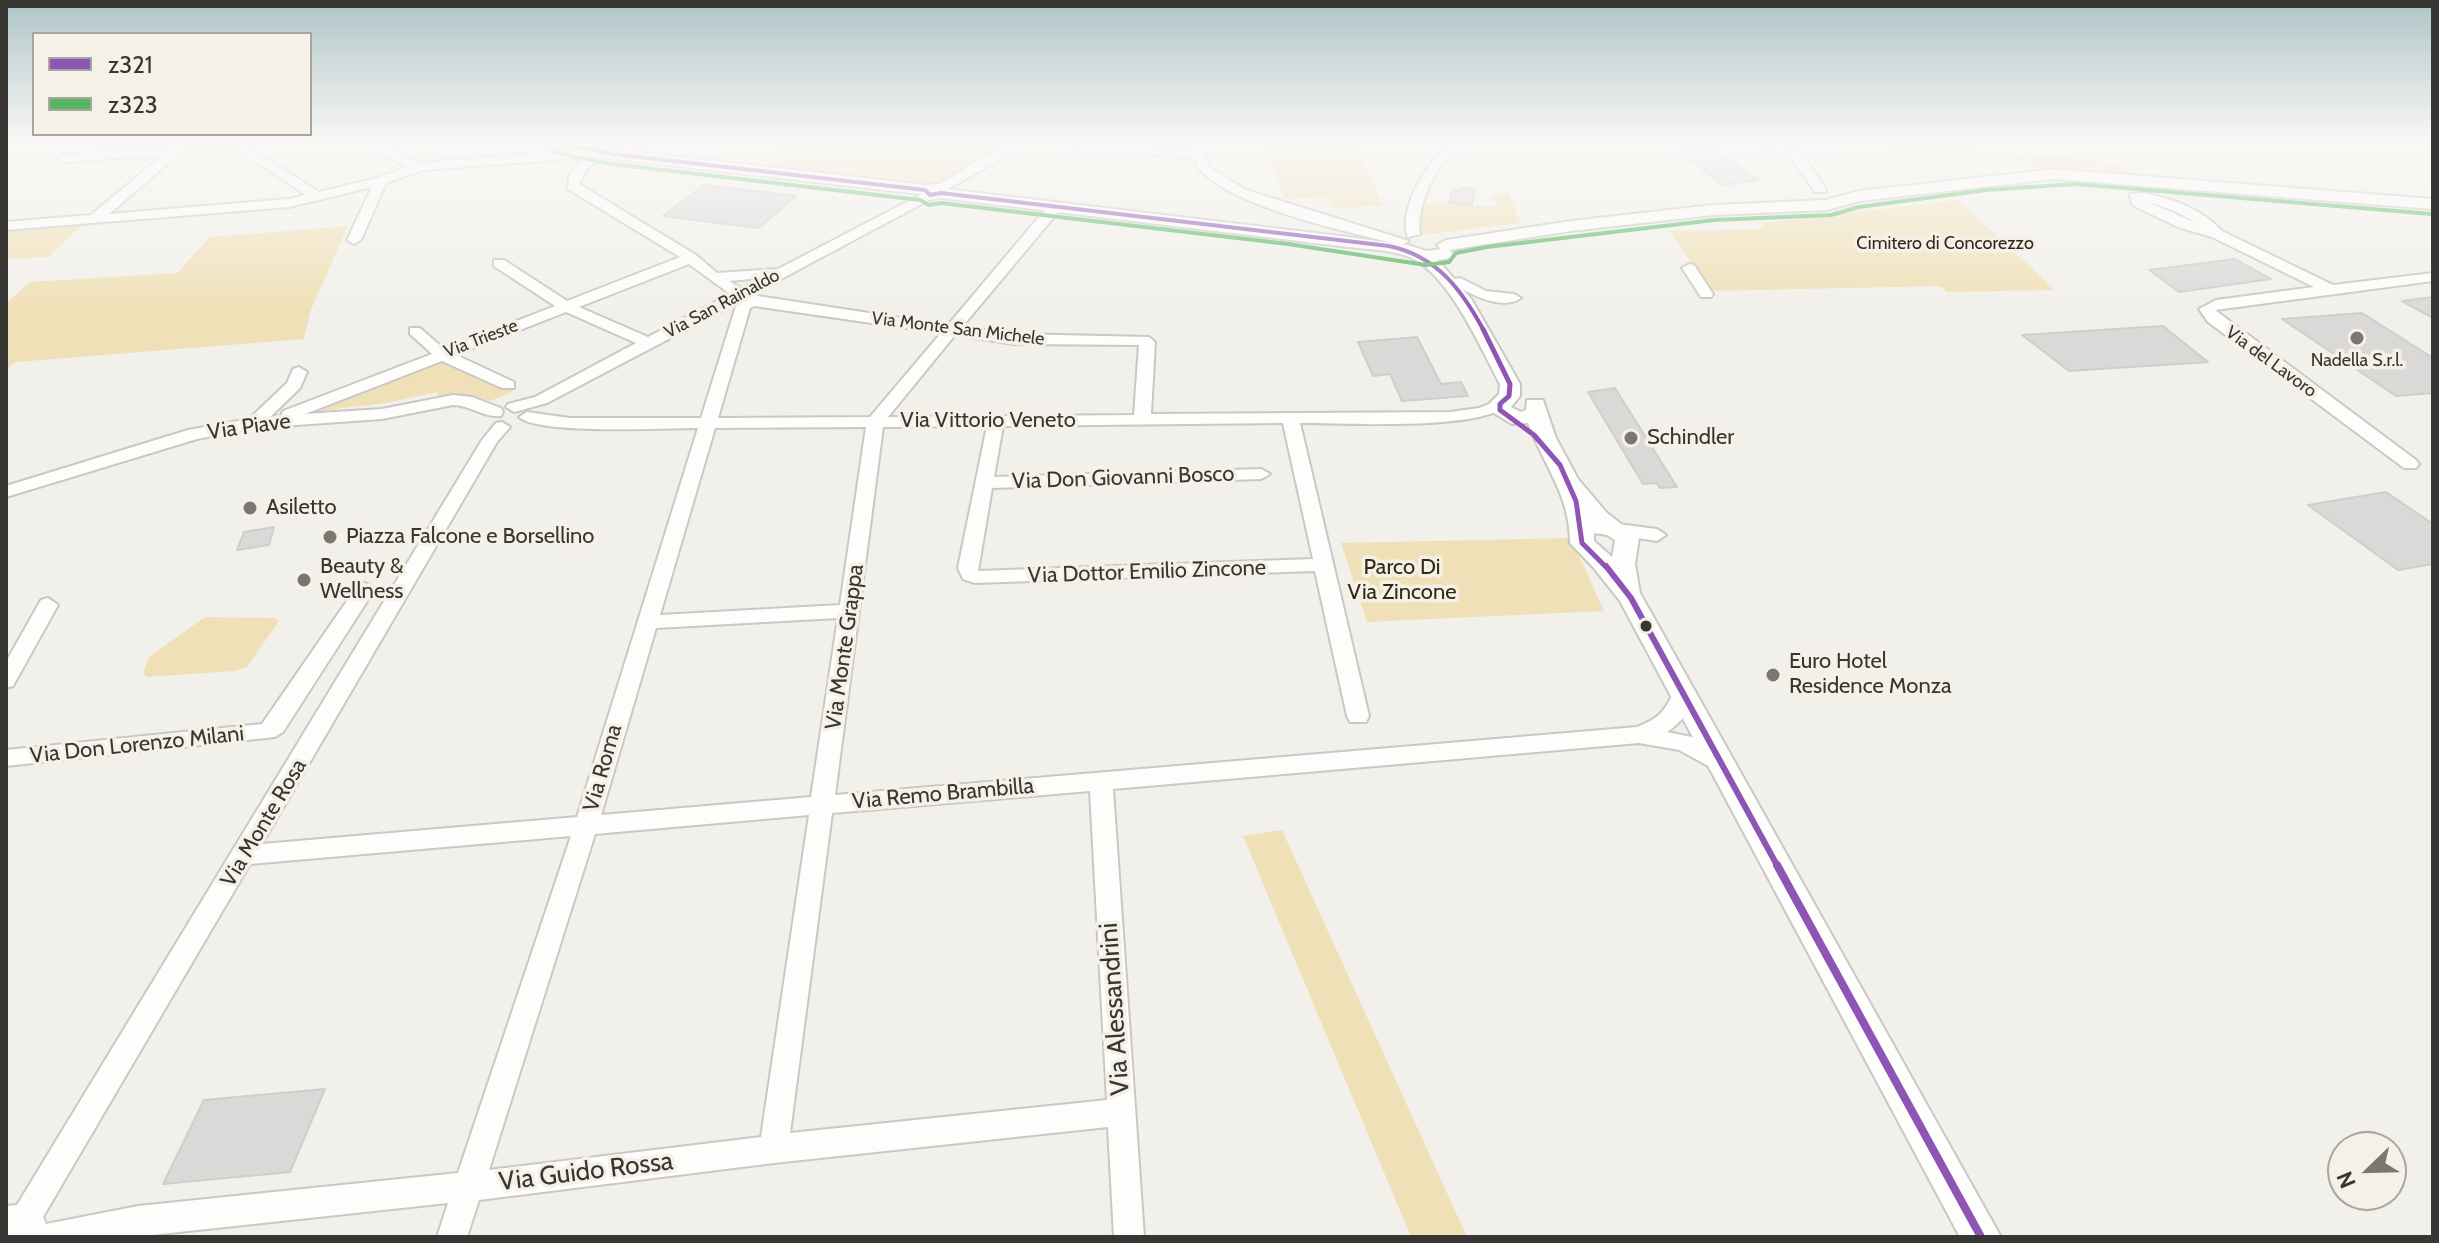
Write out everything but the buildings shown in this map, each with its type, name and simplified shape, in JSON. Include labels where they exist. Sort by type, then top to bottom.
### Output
[{"type":"main road","points":[[1002,200],[1340,241],[1423,245],[1799,200]]},
{"type":"main road","points":[[1713,210],[1751,200]]},
{"type":"main road","points":[[2386,200],[2433,204]]},
{"type":"main road","points":[[1423,245],[1460,282],[1475,306],[1536,409],[1549,447],[1573,490],[1619,539],[1631,598]]},
{"type":"main road","points":[[1423,245],[1477,323],[1510,384],[1507,410]]},
{"type":"main road","points":[[1507,410],[1526,419],[1536,409]]},
{"type":"main road","points":[[1507,410],[1549,447]]},
{"type":"main road","points":[[1573,490],[1586,540],[1631,598],[1981,1237]]},
{"type":"main road","points":[[1586,540],[1607,554],[1619,539]]},
{"type":"street","points":[[96,218],[117,200]]},
{"type":"street","points":[[6,226],[301,200]]},
{"type":"street","points":[[354,240],[372,200]]},
{"type":"street","points":[[596,200],[691,258],[745,298]]},
{"type":"street","name":"Via San Rainaldo","points":[[510,416],[745,298],[783,271],[918,200]]},
{"type":"street","points":[[1264,200],[1423,245]]},
{"type":"street","points":[[1417,200],[1410,223],[1423,245]]},
{"type":"street","points":[[2136,200],[2183,224],[2217,234],[2331,290]]},
{"type":"street","points":[[2159,200],[2204,222],[2217,234]]},
{"type":"street","points":[[875,421],[1062,208]]},
{"type":"street","name":"Via Trieste","points":[[262,423],[691,258]]},
{"type":"street","points":[[499,263],[565,306],[650,344]]},
{"type":"street","points":[[1689,268],[1706,294]]},
{"type":"street","points":[[714,278],[783,271]]},
{"type":"street","name":"Via del Lavoro","points":[[2410,464],[2213,319],[2206,309],[2216,304],[2433,277]]},
{"type":"street","points":[[1460,282],[1483,295],[1514,298],[1475,306]]},
{"type":"street","name":"Via Monte San Michele","points":[[745,298],[1032,341],[1144,340],[1147,342],[1142,420]]},
{"type":"street","name":"Via Roma","points":[[452,1237],[587,824],[745,298]]},
{"type":"street","points":[[415,331],[442,355],[508,385]]},
{"type":"street","points":[[262,423],[294,385],[299,372]]},
{"type":"street","name":"Via Piave","points":[[6,492],[194,434],[262,423],[382,414],[453,400],[466,400],[510,416]]},
{"type":"street","name":"Via Vittorio Veneto","points":[[510,416],[570,423],[1475,419],[1507,410]]},
{"type":"street","name":"Via Monte Rosa","points":[[21,1226],[246,855],[490,440],[510,416]]},
{"type":"street","points":[[1290,418],[1358,716]]},
{"type":"street","points":[[984,483],[996,420]]},
{"type":"street","name":"Via Monte Grappa","points":[[774,1149],[875,421]]},
{"type":"street","name":"Via Don Giovanni Bosco","points":[[984,483],[1261,474]]},
{"type":"street","name":"Via Dottor Emilio Zincone","points":[[984,483],[968,568],[970,575],[982,579],[1324,565]]},
{"type":"street","points":[[335,633],[365,589]]},
{"type":"street","points":[[6,681],[48,605]]},
{"type":"street","points":[[646,622],[850,611]]},
{"type":"street","points":[[335,633],[377,631]]},
{"type":"street","name":"Via Don Lorenzo Milani","points":[[6,758],[267,731],[275,726],[335,633]]},
{"type":"street","name":"Via Remo Brambilla","points":[[1639,735],[1662,726],[1676,715],[1684,692]]},
{"type":"street","name":"Via Remo Brambilla","points":[[246,855],[1639,735],[1684,743],[1724,767]]},
{"type":"street","name":"Via Alessandrini","points":[[1101,780],[1129,1237]]},
{"type":"street","name":"Via Guido Rossa","points":[[51,1237],[138,1221],[1121,1112]]},
{"type":"green space","points":[[1330,200],[1380,200],[1383,206],[1333,208]]},
{"type":"green space","points":[[1494,200],[1511,200],[1521,223],[1420,235],[1422,203],[1496,207]]},
{"type":"green space","name":"Cimitero di Concorezzo","points":[[1958,200],[2055,290],[1947,292],[1941,286],[1711,291],[1669,231],[1764,229],[1762,223]]},
{"type":"green space","points":[[85,222],[48,257],[6,259],[6,228]]},
{"type":"green space","points":[[348,226],[310,312],[304,339],[16,362],[6,369],[6,303],[30,282],[177,273],[210,237]]},
{"type":"green space","points":[[440,359],[514,391],[490,401],[478,397],[440,398],[437,392],[309,415],[309,410]]},
{"type":"green space","name":"Parco Di Via Zincone","points":[[1571,538],[1604,611],[1367,622],[1341,543]]},
{"type":"green space","points":[[205,617],[276,618],[279,621],[247,667],[235,671],[147,677],[143,674],[149,657]]},
{"type":"green space","points":[[1282,830],[1467,1237],[1411,1237],[1243,836]]},
{"type":"transit line","name":"z323","points":[[920,200],[929,205],[941,203],[1288,244],[1426,265],[1449,262],[1456,253],[1487,247],[1714,220],[1831,215],[1859,207],[1911,200]]},
{"type":"transit line","name":"z321","points":[[1001,200],[1389,246],[1416,254],[1448,277],[1473,310],[1510,384],[1509,396],[1500,404],[1500,410],[1534,435],[1560,465],[1576,501],[1582,543],[1602,561],[1631,598],[1981,1237]]},
{"type":"transit line","name":"z323","points":[[2265,200],[2432,214]]},
{"type":"place","name":"Nadella S.r.l.","points":[[2357,338]]},
{"type":"place","name":"Schindler","points":[[1631,438]]},
{"type":"place","name":"Asiletto","points":[[250,508]]},
{"type":"place","name":"Piazza Falcone e Borsellino","points":[[330,537]]},
{"type":"place","name":"Beauty & Wellness","points":[[304,580]]},
{"type":"place","name":"Euro Hotel Residence Monza","points":[[1773,675]]}]
